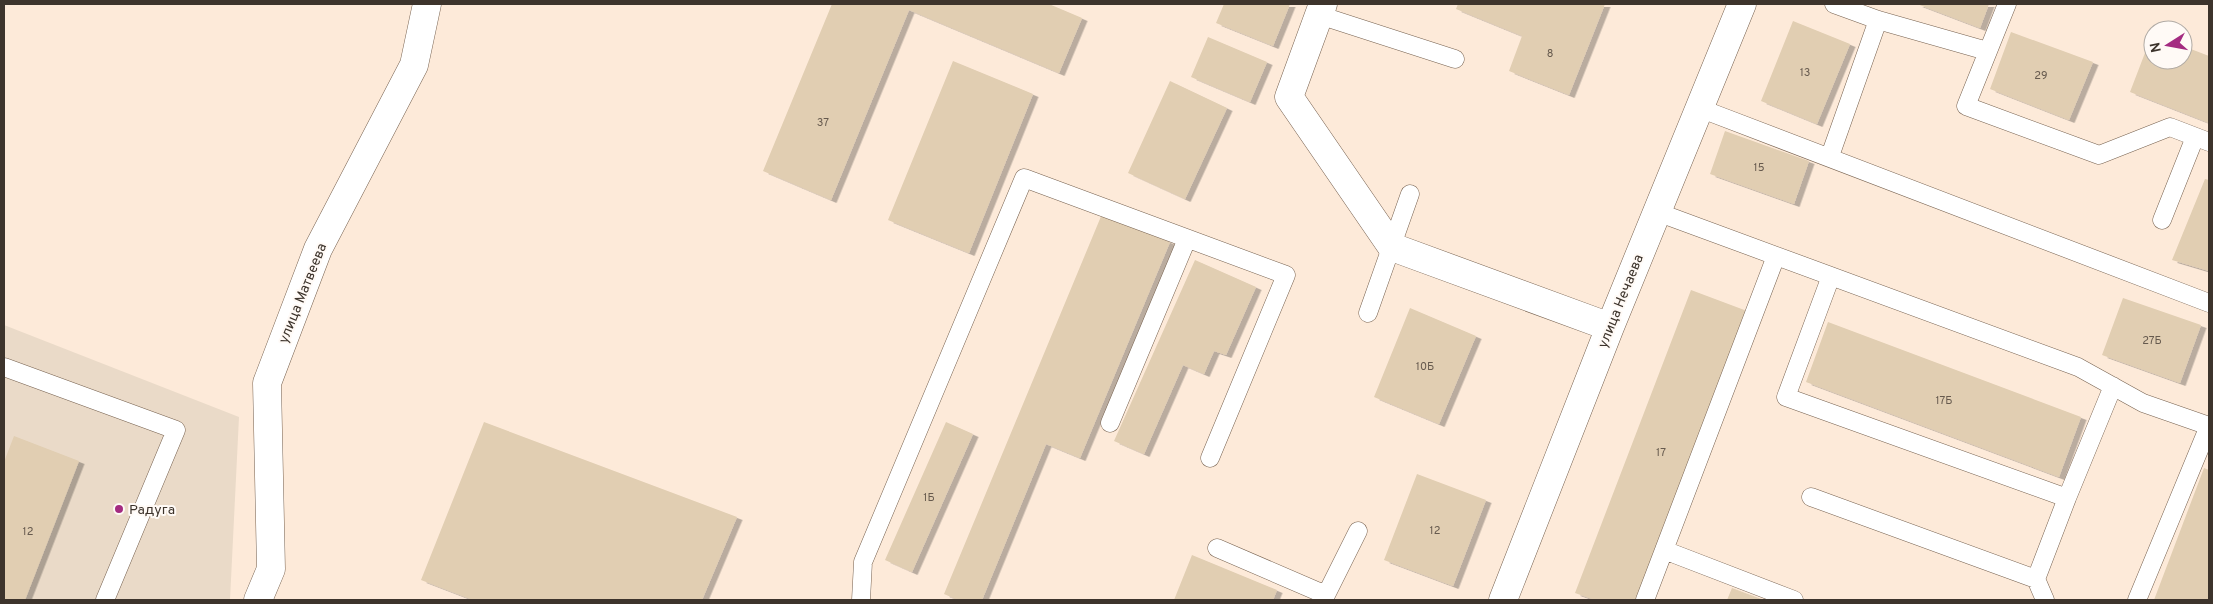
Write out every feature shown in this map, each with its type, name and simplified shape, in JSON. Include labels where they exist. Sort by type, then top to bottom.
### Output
[{"type":"street","name":"улица Матвеева","points":[[258,600],[271,569],[267,383],[318,249],[414,65],[427,4]]},
{"type":"street","name":"улица Нечаева","points":[[1503,600],[1656,212],[1742,4]]},
{"type":"street","points":[[1321,10],[1289,97],[1392,247],[1610,327]]},
{"type":"lane","points":[[1834,4],[1878,20],[1987,51]]},
{"type":"lane","points":[[2007,4],[1966,106],[2099,155],[2170,127],[2202,140],[2162,220]]},
{"type":"lane","points":[[1321,10],[1455,59]]},
{"type":"lane","points":[[1830,156],[1878,20]]},
{"type":"lane","points":[[1699,108],[1830,156],[2209,304]]},
{"type":"lane","points":[[861,600],[863,562],[1024,178],[1286,275],[1210,458]]},
{"type":"lane","points":[[1368,313],[1410,194]]},
{"type":"lane","points":[[1656,212],[2078,367],[2143,403],[2209,426],[2137,600]]},
{"type":"lane","points":[[1110,423],[1187,239]]},
{"type":"lane","points":[[1645,600],[1776,256]]},
{"type":"lane","points":[[1831,276],[1786,397],[2067,498]]},
{"type":"lane","points":[[4,367],[176,430],[105,600]]},
{"type":"lane","points":[[2045,600],[2036,578],[2113,386]]},
{"type":"lane","points":[[1811,497],[2036,578]]},
{"type":"lane","points":[[1217,548],[1325,598],[1358,531]]},
{"type":"lane","points":[[1664,550],[1794,600]]},
{"type":"shaded area","name":"Радуга","points":[[4,325],[239,417],[230,600],[4,600]]},
{"type":"building","points":[[832,4],[1049,4],[1082,18],[1059,73],[909,10],[831,200],[763,171]]},
{"type":"building","points":[[1224,4],[1290,4],[1273,46],[1216,23]]},
{"type":"building","points":[[1458,4],[1605,4],[1569,95],[1509,71],[1522,36],[1456,9]]},
{"type":"building","points":[[1917,4],[1989,4],[1980,28]]},
{"type":"building","points":[[1793,21],[1850,44],[1817,124],[1761,101]]},
{"type":"building","points":[[2011,32],[2093,62],[2069,120],[1990,89]]},
{"type":"building","points":[[1208,37],[1267,62],[1250,102],[1191,77]]},
{"type":"building","points":[[2193,50],[2209,56],[2209,123],[2130,92],[2143,58],[2143,70],[2193,70]]},
{"type":"building","points":[[953,61],[1033,94],[969,253],[888,220]]},
{"type":"building","points":[[1170,81],[1227,108],[1185,199],[1128,173]]},
{"type":"building","points":[[1725,131],[1809,161],[1794,204],[1710,174]]},
{"type":"building","points":[[2205,179],[2209,180],[2209,271],[2172,260]]},
{"type":"building","points":[[1102,214],[1170,242],[1080,458],[1046,444],[982,600],[958,600],[944,594]]},
{"type":"building","points":[[1195,260],[1256,287],[1226,355],[1214,351],[1204,374],[1183,365],[1144,454],[1114,441]]},
{"type":"building","points":[[1691,290],[1747,311],[1636,600],[1595,600],[1575,593]]},
{"type":"building","points":[[2123,298],[2201,325],[2180,383],[2102,355]]},
{"type":"building","points":[[1410,308],[1476,336],[1439,424],[1374,397]]},
{"type":"building","points":[[1828,322],[2081,417],[2059,477],[1806,382]]},
{"type":"building","points":[[484,422],[737,517],[702,600],[473,600],[421,580]]},
{"type":"building","points":[[946,422],[973,434],[912,572],[885,560]]},
{"type":"building","points":[[14,436],[79,461],[25,600],[4,600],[4,462]]},
{"type":"building","points":[[2204,468],[2209,470],[2209,600],[2154,600]]},
{"type":"building","points":[[1417,474],[1486,500],[1453,586],[1384,560]]},
{"type":"building","points":[[1192,555],[1277,590],[1273,600],[1174,600]]},
{"type":"building","points":[[1732,588],[1764,600],[1727,600]]},
{"type":"place","name":"Радуга","points":[[119,509]]}]
